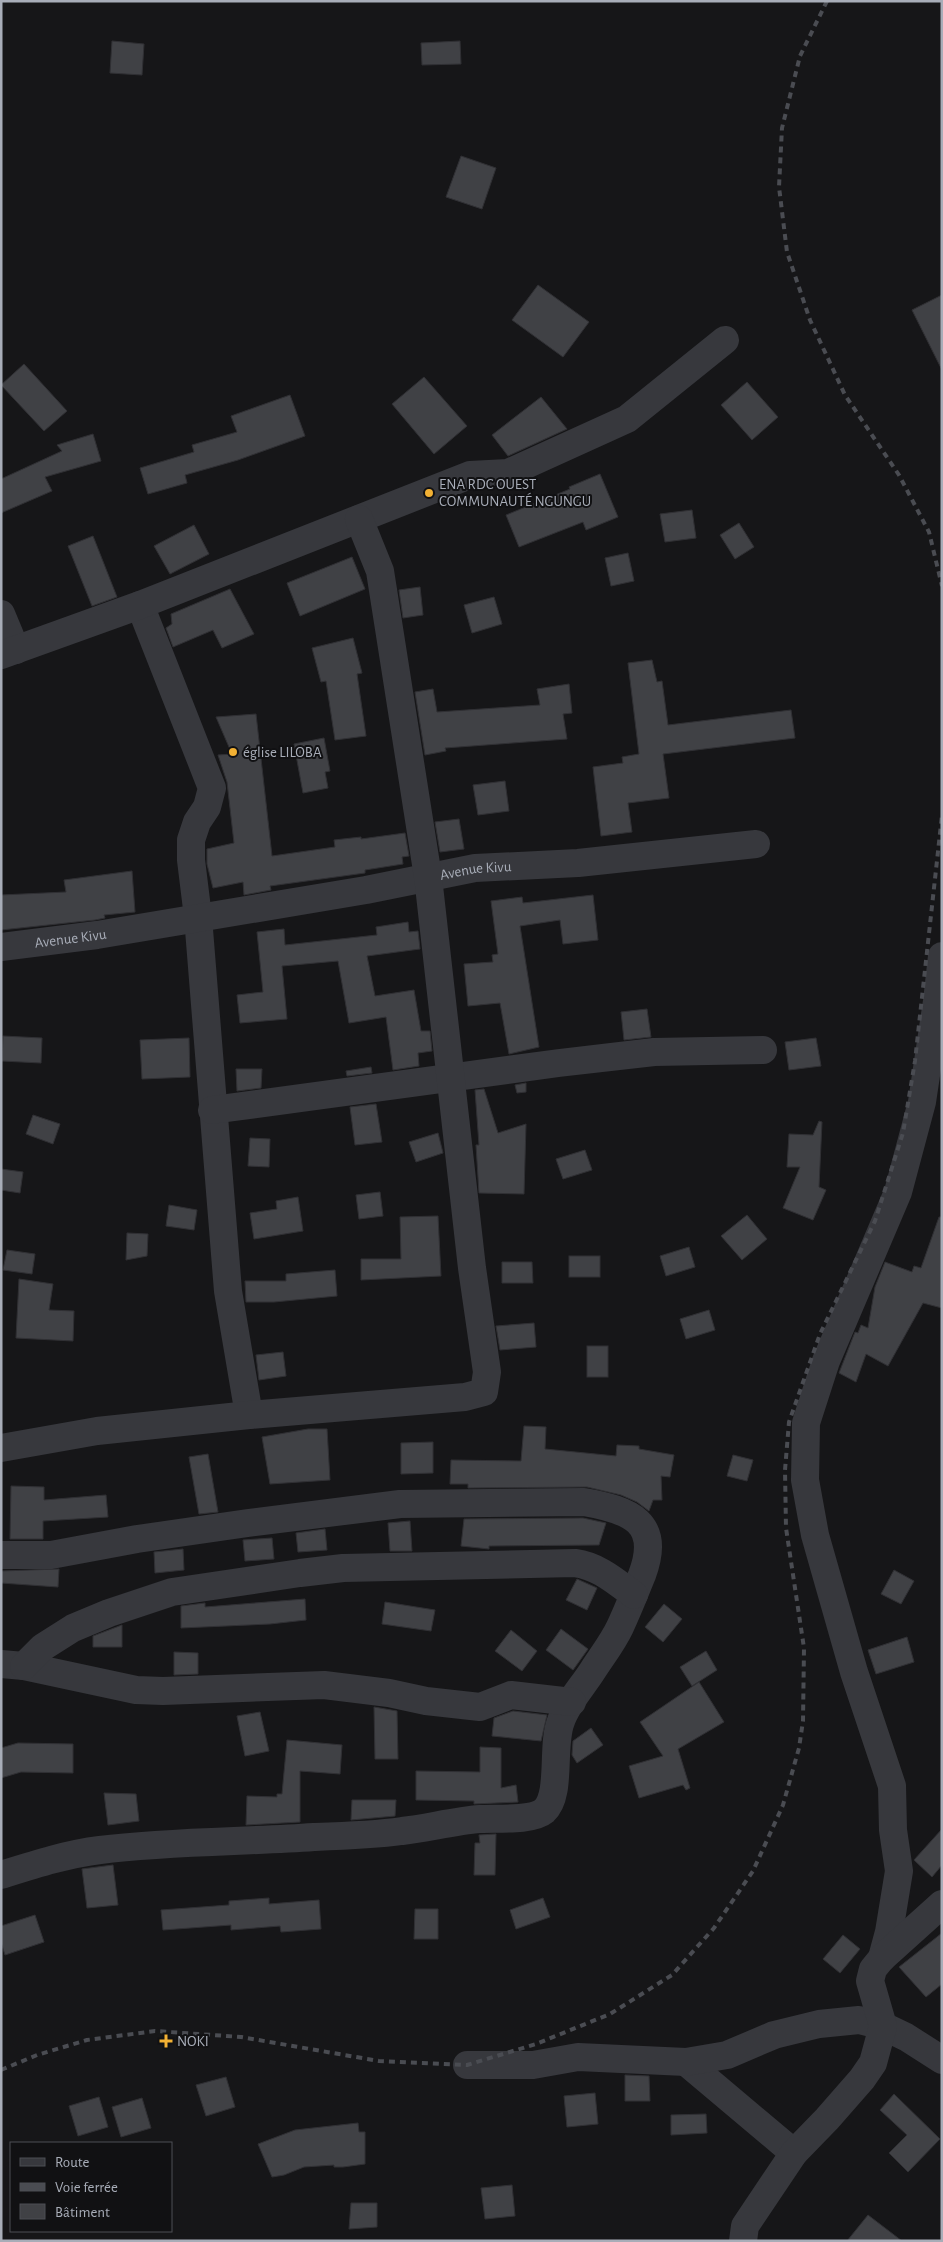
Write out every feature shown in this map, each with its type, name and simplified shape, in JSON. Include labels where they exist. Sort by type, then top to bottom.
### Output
[{"type":"street","points":[[1,614],[9,652],[140,605],[470,475],[508,473],[627,419],[725,340]]},
{"type":"street","points":[[1,1448],[97,1431],[249,1415],[465,1397],[484,1392],[487,1372],[472,1268],[428,878],[380,571],[358,519]]},
{"type":"street","points":[[140,605],[206,767],[212,788],[207,807],[197,822],[191,840],[191,860],[198,918],[228,1291],[249,1415]]},
{"type":"street","name":"Avenue Kivu","points":[[1,947],[97,935],[366,890],[475,868],[578,863],[756,844]]},
{"type":"street","points":[[882,1958],[889,1932],[899,1871],[893,1830],[892,1786],[854,1672],[815,1536],[805,1480],[806,1423],[826,1361],[898,1192],[922,1102],[938,1000],[942,956]]},
{"type":"street","points":[[212,1110],[654,1052],[763,1050]]},
{"type":"street","points":[[1,1555],[51,1555],[229,1526],[400,1504],[584,1502],[610,1506],[628,1515],[642,1525],[649,1538],[648,1554],[634,1595],[619,1629],[561,1720],[555,1742],[555,1785],[552,1798],[544,1811],[532,1816],[478,1819],[401,1831],[312,1837],[205,1840],[98,1850],[37,1864],[1,1875]]},
{"type":"street","points":[[13,1665],[73,1628],[147,1600],[172,1592],[300,1572],[343,1568],[575,1563],[586,1564],[599,1570],[634,1595]]},
{"type":"street","points":[[13,1665],[136,1690],[163,1691],[324,1684],[389,1693],[426,1701],[480,1707],[510,1695],[572,1702]]},
{"type":"street","points":[[744,2241],[745,2226],[794,2154],[827,2119],[873,2063],[883,2026],[870,1980],[873,1969],[882,1958],[942,1904]]},
{"type":"street","points":[[467,2065],[533,2065],[578,2057],[686,2062],[727,2055],[774,2035],[819,2024],[858,2020],[883,2026],[906,2037],[942,2060]]},
{"type":"street","points":[[686,2062],[794,2154]]},
{"type":"building","points":[[112,41],[144,44],[142,75],[110,73]]},
{"type":"building","points":[[460,41],[461,64],[422,65],[421,43]]},
{"type":"building","points":[[461,156],[496,168],[482,209],[446,197]]},
{"type":"building","points":[[538,285],[589,322],[563,357],[512,320]]},
{"type":"building","points":[[942,295],[942,370],[912,310]]},
{"type":"building","points":[[24,364],[67,411],[44,431],[1,385]]},
{"type":"building","points":[[424,377],[467,426],[434,454],[392,404]]},
{"type":"building","points":[[747,382],[778,417],[752,440],[721,405]]},
{"type":"building","points":[[290,395],[305,436],[238,460],[185,475],[187,483],[148,494],[140,468],[194,452],[192,445],[237,432],[231,416]]},
{"type":"building","points":[[541,397],[567,429],[508,456],[492,435]]},
{"type":"building","points":[[93,434],[101,461],[45,477],[52,491],[1,513],[1,479],[62,451],[57,445]]},
{"type":"building","points":[[600,474],[618,517],[586,530],[583,522],[519,547],[506,515],[570,489],[569,487]]},
{"type":"building","points":[[692,510],[696,538],[665,542],[660,514]]},
{"type":"building","points":[[739,523],[754,547],[735,559],[720,535]]},
{"type":"building","points":[[194,525],[209,554],[170,574],[154,546]]},
{"type":"building","points":[[93,536],[117,597],[92,606],[68,546]]},
{"type":"building","points":[[628,553],[634,581],[611,586],[605,558]]},
{"type":"building","points":[[352,557],[365,589],[300,616],[287,583]]},
{"type":"building","points":[[420,587],[423,615],[403,618],[399,590]]},
{"type":"building","points":[[230,589],[254,634],[222,648],[213,630],[173,647],[166,628],[172,624],[171,614]]},
{"type":"building","points":[[494,597],[502,624],[472,633],[464,605]]},
{"type":"building","points":[[353,638],[362,673],[357,674],[366,736],[335,740],[326,681],[321,682],[312,648]]},
{"type":"building","points":[[652,660],[657,682],[662,681],[668,725],[791,710],[795,738],[663,754],[669,798],[628,803],[632,832],[601,836],[593,767],[623,763],[622,757],[639,754],[628,663]]},
{"type":"building","points":[[569,684],[572,713],[563,714],[567,739],[445,748],[446,751],[425,755],[415,692],[433,689],[437,712],[540,705],[537,689]]},
{"type":"building","points":[[256,714],[272,856],[335,847],[334,840],[361,837],[361,839],[405,833],[409,856],[402,857],[403,864],[365,870],[365,873],[270,886],[271,890],[244,895],[243,882],[213,888],[207,864],[207,849],[234,843],[227,782],[218,755],[232,754],[216,717]]},
{"type":"building","points":[[324,738],[330,771],[325,772],[328,788],[303,793],[294,744]]},
{"type":"building","points":[[505,781],[509,811],[478,815],[473,785]]},
{"type":"building","points":[[459,819],[464,849],[440,852],[435,822]]},
{"type":"building","points":[[132,871],[135,912],[104,915],[105,918],[95,920],[1,930],[1,895],[66,892],[64,880]]},
{"type":"building","points":[[593,895],[598,940],[563,944],[560,920],[520,926],[539,1047],[509,1054],[500,1003],[468,1006],[464,964],[493,962],[492,955],[498,954],[491,901],[522,897],[523,903]]},
{"type":"building","points":[[408,922],[409,932],[418,931],[420,949],[367,956],[375,996],[414,990],[421,1031],[430,1031],[432,1051],[418,1053],[419,1066],[393,1070],[386,1017],[349,1023],[338,961],[282,966],[287,1019],[240,1023],[237,995],[263,992],[257,932],[284,929],[285,945],[377,935],[376,927]]},
{"type":"building","points":[[647,1009],[651,1037],[624,1040],[621,1012]]},
{"type":"building","points":[[3,1036],[42,1038],[41,1063],[2,1061]]},
{"type":"building","points":[[189,1038],[190,1077],[142,1079],[140,1040]]},
{"type":"building","points":[[816,1038],[821,1066],[789,1070],[785,1042]]},
{"type":"building","points":[[371,1067],[372,1073],[347,1076],[346,1071]]},
{"type":"building","points":[[236,1069],[262,1069],[261,1088],[237,1091]]},
{"type":"building","points":[[526,1083],[526,1092],[517,1093],[515,1085]]},
{"type":"building","points":[[484,1089],[498,1133],[526,1124],[524,1194],[479,1193],[476,1145],[479,1145],[475,1090]]},
{"type":"building","points":[[376,1104],[382,1142],[355,1145],[350,1107]]},
{"type":"building","points":[[33,1115],[60,1124],[53,1144],[26,1134]]},
{"type":"building","points":[[819,1121],[822,1122],[819,1187],[826,1190],[813,1220],[783,1208],[800,1167],[787,1167],[789,1134],[813,1135]]},
{"type":"building","points":[[438,1133],[443,1153],[416,1162],[409,1142]]},
{"type":"building","points":[[250,1138],[270,1139],[269,1167],[248,1166]]},
{"type":"building","points":[[585,1150],[592,1170],[563,1179],[556,1159]]},
{"type":"building","points":[[1,1169],[23,1172],[20,1193],[1,1190]]},
{"type":"building","points":[[380,1192],[383,1216],[359,1219],[356,1195]]},
{"type":"building","points":[[298,1197],[303,1231],[254,1239],[250,1213],[277,1209],[276,1201]]},
{"type":"building","points":[[169,1205],[197,1210],[194,1230],[166,1226]]},
{"type":"building","points":[[747,1215],[767,1239],[742,1260],[721,1236]]},
{"type":"building","points":[[438,1216],[441,1276],[361,1280],[361,1259],[401,1259],[400,1217]]},
{"type":"building","points":[[939,1217],[942,1217],[942,1308],[923,1303],[888,1366],[866,1354],[856,1382],[839,1373],[855,1332],[858,1333],[861,1325],[868,1328],[875,1287],[885,1262],[912,1272],[914,1266],[921,1268]]},
{"type":"building","points":[[127,1233],[148,1234],[147,1256],[126,1260]]},
{"type":"building","points":[[689,1247],[695,1267],[666,1276],[660,1256]]},
{"type":"building","points":[[7,1250],[35,1254],[32,1274],[3,1270]]},
{"type":"building","points":[[569,1256],[600,1256],[600,1277],[569,1277]]},
{"type":"building","points":[[502,1262],[532,1262],[533,1283],[502,1283]]},
{"type":"building","points":[[335,1270],[337,1296],[274,1302],[246,1302],[245,1281],[286,1281],[286,1274]]},
{"type":"building","points":[[19,1279],[53,1284],[49,1310],[74,1311],[73,1341],[16,1338]]},
{"type":"building","points":[[709,1310],[715,1330],[686,1339],[680,1319]]},
{"type":"building","points":[[534,1323],[536,1347],[500,1350],[496,1326]]},
{"type":"building","points":[[587,1346],[608,1346],[608,1377],[587,1377]]},
{"type":"building","points":[[283,1352],[286,1376],[259,1380],[256,1355]]},
{"type":"building","points":[[524,1426],[546,1427],[545,1449],[616,1456],[617,1445],[639,1446],[639,1449],[674,1455],[670,1477],[661,1476],[662,1500],[653,1500],[649,1511],[637,1502],[621,1495],[587,1487],[468,1488],[468,1484],[450,1484],[451,1460],[521,1461]]},
{"type":"building","points":[[308,1429],[327,1429],[330,1480],[270,1484],[262,1437]]},
{"type":"building","points":[[433,1442],[433,1473],[401,1474],[401,1443]]},
{"type":"building","points":[[208,1454],[218,1512],[199,1514],[189,1457]]},
{"type":"building","points":[[733,1455],[753,1460],[747,1481],[727,1476]]},
{"type":"building","points":[[11,1486],[44,1487],[44,1500],[106,1495],[108,1517],[43,1521],[43,1539],[10,1539]]},
{"type":"building","points":[[583,1518],[606,1523],[599,1545],[489,1546],[489,1549],[461,1546],[464,1519]]},
{"type":"building","points":[[410,1521],[412,1551],[390,1551],[388,1523]]},
{"type":"building","points":[[325,1529],[327,1550],[298,1552],[296,1533]]},
{"type":"building","points":[[272,1538],[274,1559],[245,1561],[243,1540]]},
{"type":"building","points":[[183,1549],[184,1570],[155,1573],[154,1552]]},
{"type":"building","points":[[59,1569],[58,1587],[1,1583],[1,1571]]},
{"type":"building","points":[[894,1570],[914,1581],[901,1604],[881,1594]]},
{"type":"building","points":[[577,1579],[597,1588],[587,1610],[566,1600]]},
{"type":"building","points":[[305,1599],[306,1620],[270,1624],[181,1628],[181,1606],[205,1603],[205,1607]]},
{"type":"building","points":[[385,1602],[435,1610],[431,1631],[382,1624]]},
{"type":"building","points":[[664,1604],[682,1619],[663,1642],[645,1627]]},
{"type":"building","points":[[122,1625],[122,1647],[93,1647],[93,1636]]},
{"type":"building","points":[[561,1629],[588,1649],[573,1670],[546,1650]]},
{"type":"building","points":[[511,1630],[537,1651],[522,1671],[495,1651]]},
{"type":"building","points":[[907,1637],[914,1662],[876,1674],[868,1650]]},
{"type":"building","points":[[706,1651],[717,1670],[692,1686],[680,1667]]},
{"type":"building","points":[[174,1652],[198,1653],[198,1674],[174,1675]]},
{"type":"building","points":[[699,1682],[724,1722],[678,1749],[690,1788],[686,1790],[683,1785],[639,1798],[629,1766],[663,1756],[640,1722]]},
{"type":"building","points":[[374,1707],[397,1711],[398,1759],[375,1759]]},
{"type":"building","points":[[513,1711],[547,1715],[541,1741],[492,1736],[494,1718]]},
{"type":"building","points":[[260,1712],[269,1751],[245,1756],[237,1716]]},
{"type":"building","points":[[591,1728],[603,1745],[577,1763],[572,1755],[573,1741]]},
{"type":"building","points":[[287,1740],[342,1745],[340,1774],[300,1771],[300,1822],[246,1825],[247,1796],[277,1797],[277,1794],[282,1794]]},
{"type":"building","points":[[18,1743],[73,1744],[73,1773],[21,1772],[1,1778],[1,1748]]},
{"type":"building","points":[[480,1747],[501,1748],[501,1788],[516,1785],[518,1802],[474,1804],[474,1801],[416,1800],[416,1771],[480,1772]]},
{"type":"building","points":[[104,1793],[136,1794],[139,1821],[108,1825]]},
{"type":"building","points":[[352,1800],[396,1800],[395,1816],[351,1820]]},
{"type":"building","points":[[942,1829],[942,1865],[932,1877],[914,1860]]},
{"type":"building","points":[[496,1834],[495,1875],[474,1875],[475,1843],[480,1843],[479,1835]]},
{"type":"building","points":[[113,1865],[118,1905],[87,1908],[82,1869]]},
{"type":"building","points":[[269,1898],[269,1904],[319,1900],[321,1929],[281,1932],[280,1926],[231,1930],[231,1925],[163,1930],[161,1910],[229,1905],[229,1901]]},
{"type":"building","points":[[543,1898],[550,1917],[516,1929],[510,1910]]},
{"type":"building","points":[[415,1909],[438,1909],[438,1939],[414,1939]]},
{"type":"building","points":[[35,1915],[44,1942],[5,1955],[1,1942],[1,1926]]},
{"type":"building","points":[[942,1933],[942,1984],[926,1997],[899,1967]]},
{"type":"building","points":[[843,1935],[860,1949],[840,1973],[823,1959]]},
{"type":"building","points":[[625,2075],[649,2076],[650,2101],[625,2101]]},
{"type":"building","points":[[226,2077],[235,2107],[206,2116],[196,2085]]},
{"type":"building","points":[[595,2093],[598,2124],[567,2127],[564,2096]]},
{"type":"building","points":[[894,2094],[940,2139],[908,2172],[889,2153],[907,2135],[880,2110]]},
{"type":"building","points":[[99,2097],[108,2127],[78,2136],[69,2106]]},
{"type":"building","points":[[142,2098],[151,2128],[121,2137],[112,2107]]},
{"type":"building","points":[[706,2114],[707,2133],[671,2135],[671,2115]]},
{"type":"building","points":[[358,2123],[359,2132],[365,2132],[365,2164],[343,2167],[334,2167],[334,2165],[304,2167],[284,2175],[272,2177],[258,2144],[295,2130]]},
{"type":"building","points":[[512,2185],[515,2216],[485,2219],[481,2188]]},
{"type":"building","points":[[351,2203],[377,2203],[377,2227],[349,2229]]},
{"type":"building","points":[[868,2215],[902,2241],[847,2241]]},
{"type":"railway","points":[[827,1],[800,56],[782,128],[779,187],[787,252],[810,320],[845,395],[899,475],[929,532],[942,586]]},
{"type":"railway","points":[[1,2070],[37,2055],[87,2040],[155,2031],[241,2037],[379,2061],[467,2065],[536,2044],[610,2014],[672,1975],[714,1928],[753,1871],[783,1805],[799,1748],[803,1721],[804,1648],[786,1528],[785,1470],[789,1422],[820,1334],[875,1221],[903,1133],[915,1061],[942,815]]},
{"type":"place","name":"ENA RDC OUEST COMMUNAUTÉ NGUNGU","points":[[429,493]]},
{"type":"place","name":"église LILOBA","points":[[233,752]]},
{"type":"place","name":"NOKI","points":[[166,2041]]}]
